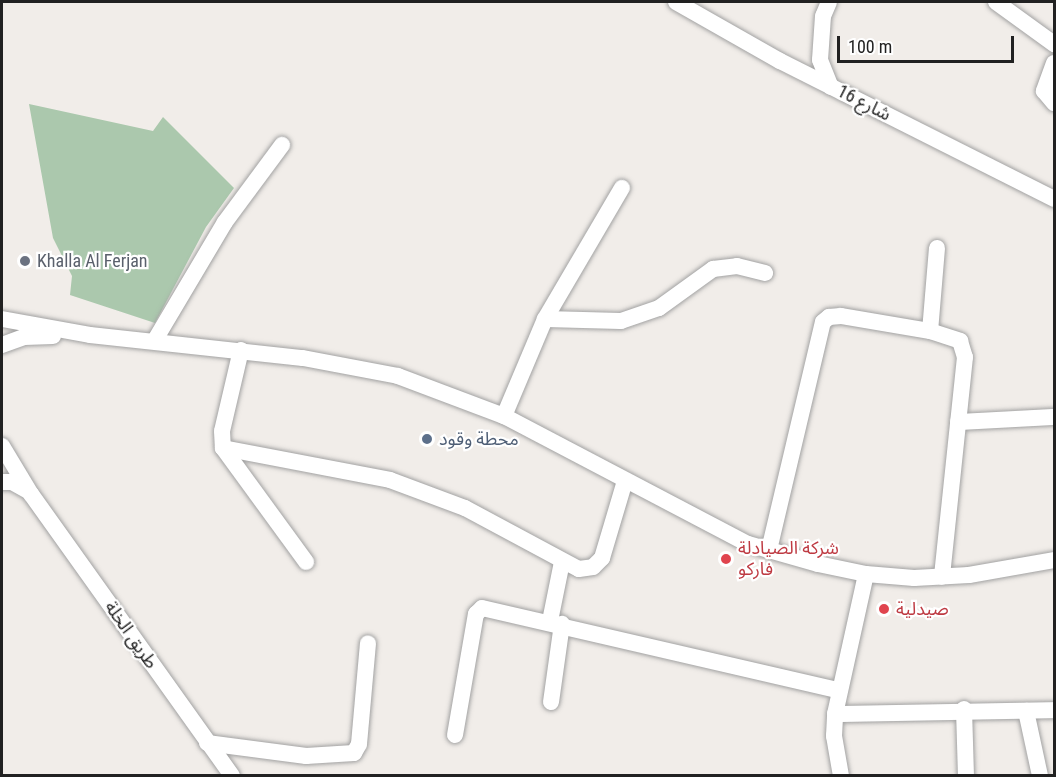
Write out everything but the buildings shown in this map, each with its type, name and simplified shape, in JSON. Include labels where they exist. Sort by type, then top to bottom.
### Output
[{"type":"street","name":"شارع 16","points":[[676,2],[831,87],[1054,199]]},
{"type":"street","points":[[829,2],[823,16],[820,60],[831,87]]},
{"type":"street","points":[[996,2],[1054,44]]},
{"type":"street","points":[[1054,63],[1044,91],[1054,103]]},
{"type":"street","points":[[155,340],[225,222],[282,146]]},
{"type":"street","points":[[504,416],[545,319],[622,188]]},
{"type":"street","points":[[930,331],[937,248]]},
{"type":"street","points":[[545,319],[621,321],[659,308],[713,269],[736,266],[765,273]]},
{"type":"street","points":[[769,550],[823,322],[829,316],[841,316],[930,331],[965,346],[942,577]]},
{"type":"street","points":[[2,319],[90,335],[241,350],[398,376],[504,416],[748,544],[866,574],[942,577],[1054,560]]},
{"type":"street","points":[[2,345],[24,337],[90,335]]},
{"type":"street","points":[[241,350],[222,431],[223,448],[306,562]]},
{"type":"street","points":[[958,422],[1054,417]]},
{"type":"street","name":"طريق الخلة","points":[[2,446],[31,494],[232,776]]},
{"type":"street","points":[[223,448],[390,480],[465,507],[562,562],[579,569],[597,563],[625,481]]},
{"type":"street","points":[[2,482],[12,482],[31,494]]},
{"type":"street","points":[[551,702],[562,562]]},
{"type":"street","points":[[841,776],[834,736],[835,714],[838,690],[866,574]]},
{"type":"street","points":[[456,735],[478,609],[556,623],[838,690]]},
{"type":"street","points":[[207,743],[306,756],[354,753],[359,744],[368,643]]},
{"type":"street","points":[[835,714],[964,709],[1054,710]]},
{"type":"street","points":[[964,709],[966,776]]},
{"type":"street","points":[[1026,711],[1040,776]]},
{"type":"green space","points":[[29,104],[153,131],[163,117],[234,188],[206,227],[155,323],[70,295],[72,276],[53,238]]},
{"type":"place","name":"Khalla Al Ferjan","points":[[25,261]]},
{"type":"place","name":"محطة وقود","points":[[427,439]]},
{"type":"place","name":"شركة الصيادلة فاركو","points":[[726,559]]},
{"type":"place","name":"صيدلية","points":[[884,609]]}]
